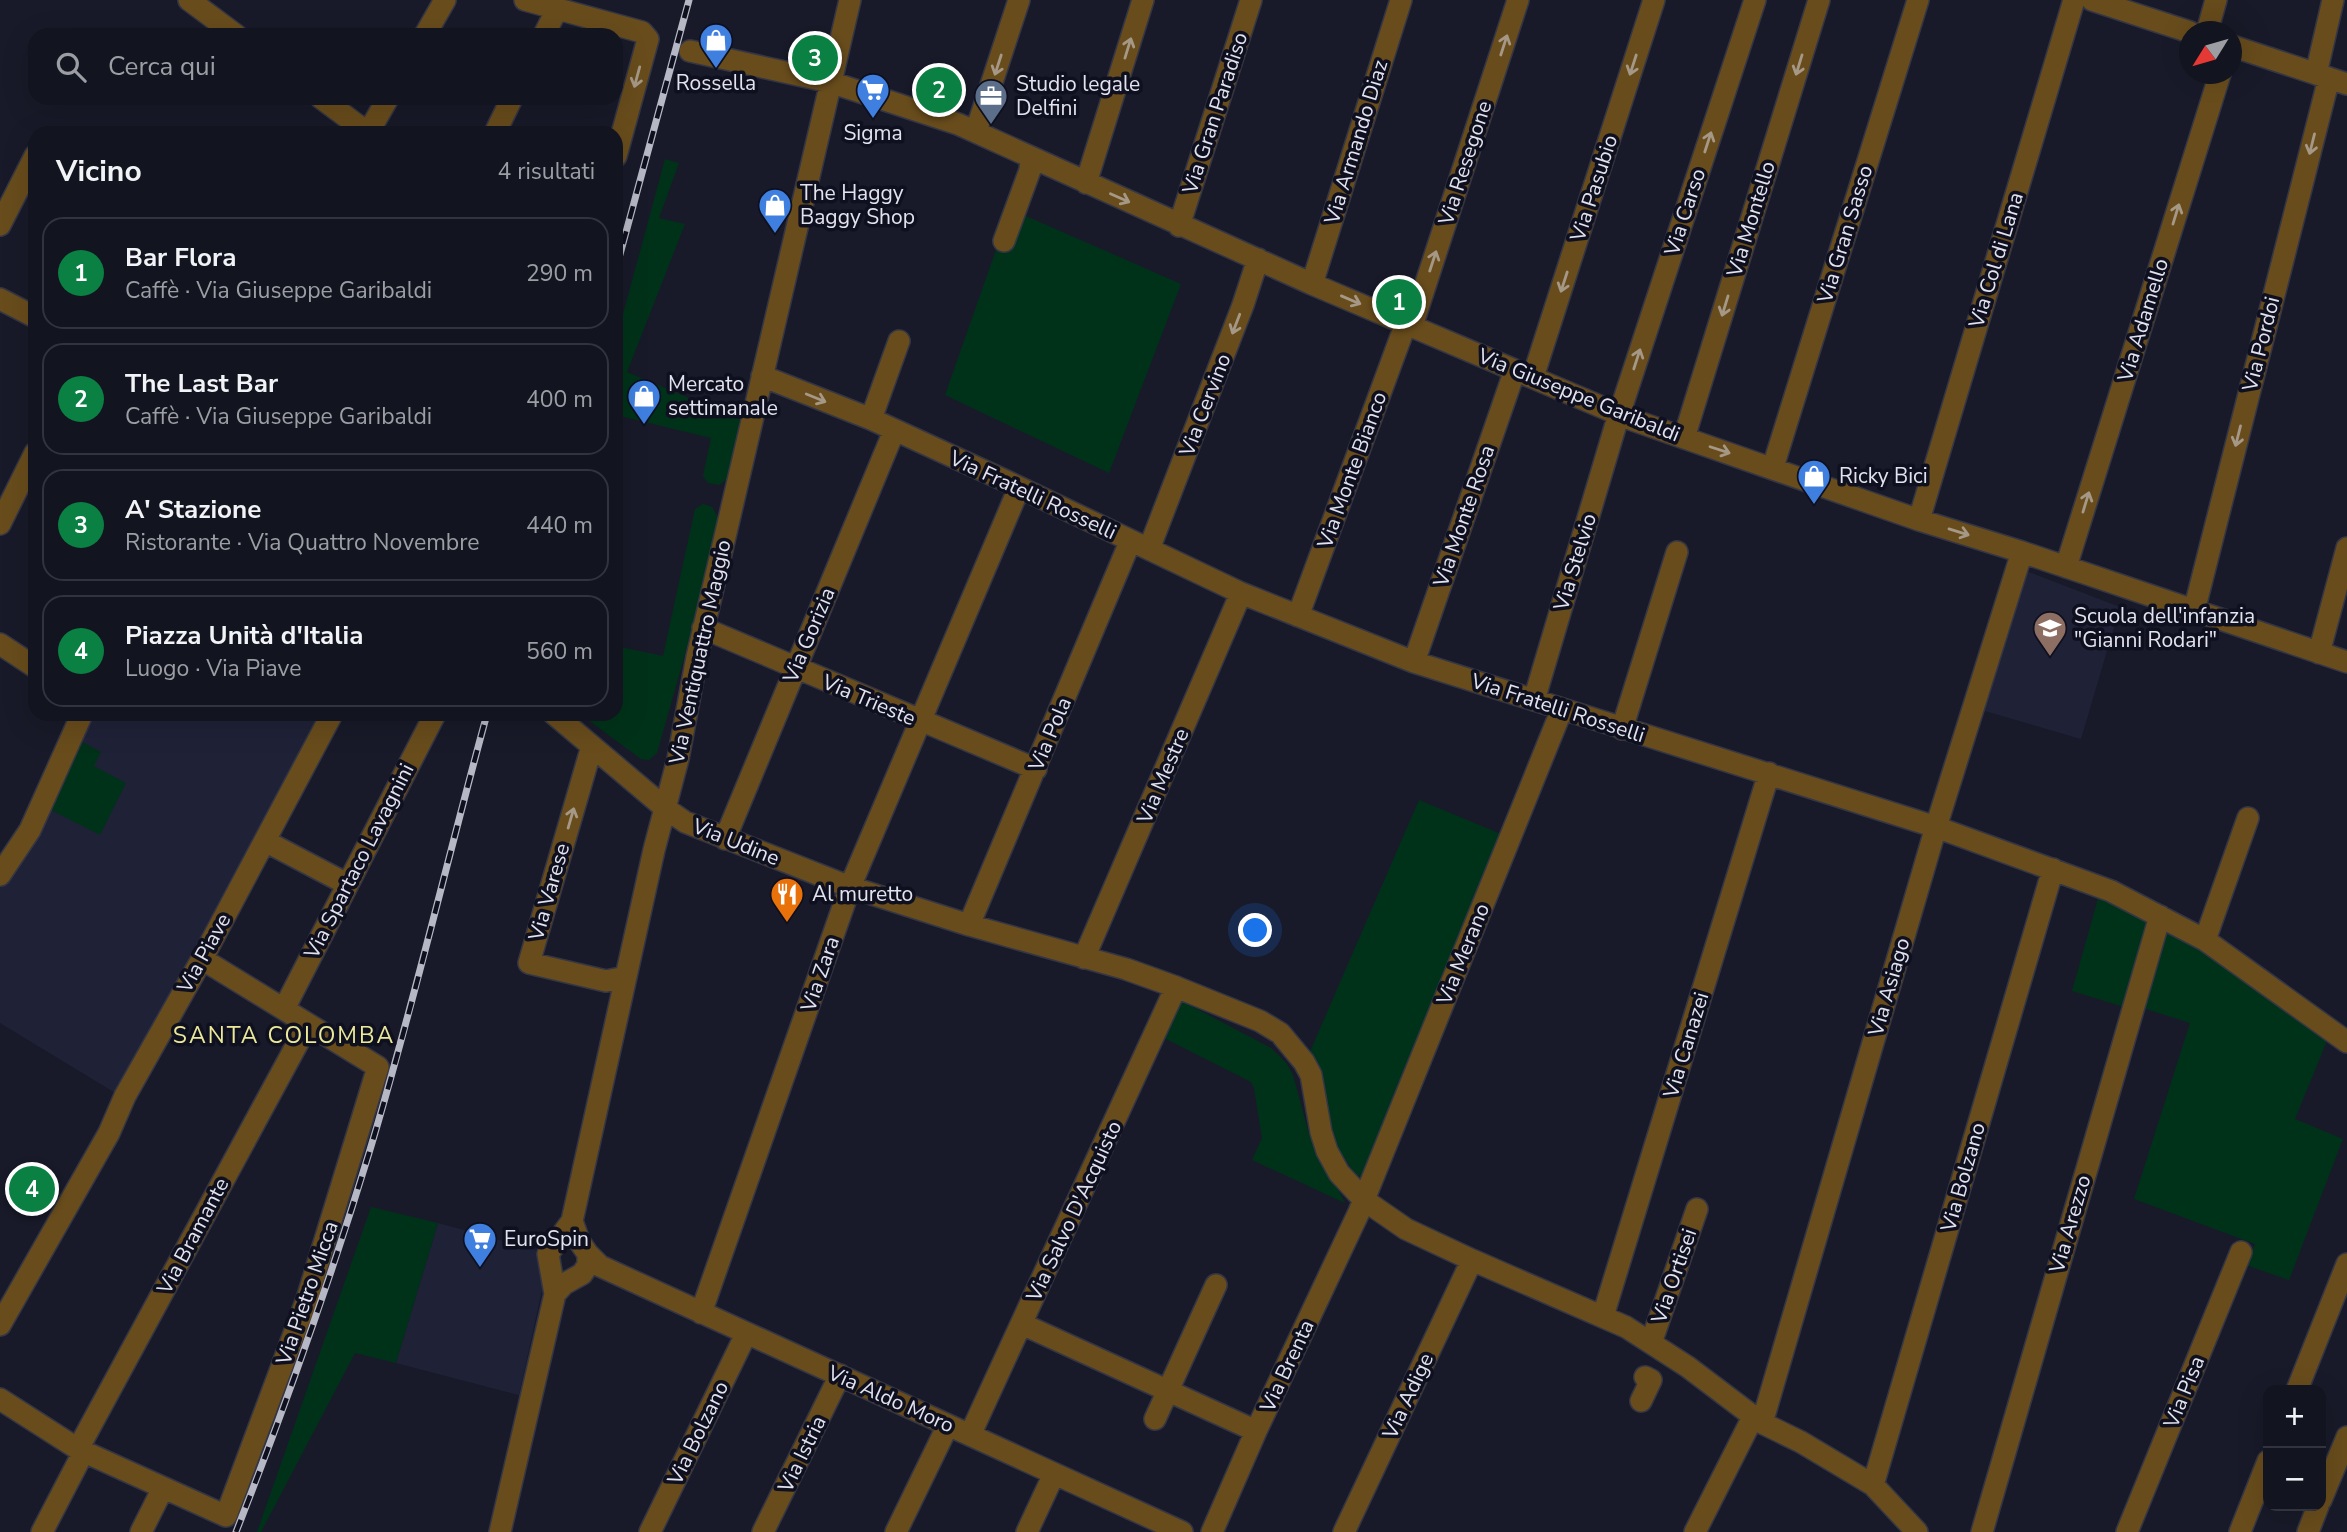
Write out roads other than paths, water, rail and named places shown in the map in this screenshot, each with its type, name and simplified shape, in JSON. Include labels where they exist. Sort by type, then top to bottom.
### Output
[{"type":"street","points":[[189,0],[227,28]]},
{"type":"street","points":[[429,28],[445,0]]},
{"type":"street","points":[[525,0],[642,32],[648,39],[623,130]]},
{"type":"street","name":"Via Ventiquattro Maggio","points":[[500,1532],[555,1294],[548,1254],[579,1253],[618,984],[678,759],[703,628],[850,0]]},
{"type":"street","points":[[976,131],[1019,0]]},
{"type":"street","points":[[1086,183],[1143,0]]},
{"type":"street","name":"Via Gran Paradiso","points":[[1179,226],[1251,0]]},
{"type":"street","name":"Via Armando Diaz","points":[[1311,284],[1401,0]]},
{"type":"street","name":"Via Resegone","points":[[1409,325],[1518,0]]},
{"type":"street","name":"Via Pasubio","points":[[1524,373],[1654,0]]},
{"type":"street","name":"Via Carso","points":[[1618,419],[1755,0]]},
{"type":"street","name":"Via Montello","points":[[1684,438],[1819,0]]},
{"type":"street","name":"Via Gran Sasso","points":[[1773,467],[1918,0]]},
{"type":"street","name":"Via Col di Lana","points":[[1919,520],[2074,0]]},
{"type":"street","points":[[2092,0],[2179,29]]},
{"type":"street","points":[[2210,21],[2216,0]]},
{"type":"street","name":"Via Pordoi","points":[[2194,611],[2331,79],[2333,0]]},
{"type":"street","points":[[548,28],[557,9]]},
{"type":"street","points":[[2242,50],[2331,79]]},
{"type":"street","name":"Via Giuseppe Garibaldi","points":[[690,51],[830,82],[976,131],[1179,226],[1524,373],[1618,419],[1773,467],[1919,520],[2347,662]]},
{"type":"street","name":"Via Adamello","points":[[2066,567],[2217,84]]},
{"type":"street","points":[[330,105],[359,126]]},
{"type":"street","points":[[372,126],[384,105]]},
{"type":"street","points":[[498,126],[509,105]]},
{"type":"street","points":[[1004,241],[1030,170],[1031,157]]},
{"type":"street","points":[[0,225],[28,170]]},
{"type":"street","name":"Via Cervino","points":[[1140,545],[1243,305],[1258,259]]},
{"type":"street","points":[[0,299],[28,310]]},
{"type":"street","name":"Via Monte Bianco","points":[[1298,616],[1409,325]]},
{"type":"street","points":[[871,419],[899,341]]},
{"type":"street","name":"Via Monte Rosa","points":[[1414,662],[1524,373]]},
{"type":"street","name":"Via Fratelli Rosselli","points":[[762,376],[871,419],[1241,593],[1414,662],[1936,827],[2111,891],[2205,940],[2347,1042]]},
{"type":"street","name":"Via Stelvio","points":[[1534,700],[1618,419]]},
{"type":"street","name":"Via Gorizia","points":[[725,839],[894,431]]},
{"type":"street","points":[[0,524],[28,467]]},
{"type":"street","name":"Via Zara","points":[[701,1312],[850,887],[1019,488]]},
{"type":"street","name":"Via Pola","points":[[969,925],[1036,769],[1140,545]]},
{"type":"street","points":[[2319,653],[2347,548]]},
{"type":"street","points":[[1622,729],[1677,552]]},
{"type":"street","name":"Via Asiago","points":[[1695,1532],[1758,1420],[2021,552]]},
{"type":"street","name":"Via Mestre","points":[[1084,958],[1241,593]]},
{"type":"street","name":"Via Trieste","points":[[703,628],[794,669],[1036,769]]},
{"type":"street","points":[[0,644],[28,662]]},
{"type":"street","name":"Via Merano","points":[[1364,1200],[1562,709]]},
{"type":"street","points":[[0,875],[7,850],[30,830],[79,721]]},
{"type":"street","name":"Via Piave","points":[[0,1325],[7,1308],[109,1133],[125,1096],[202,959],[328,721]]},
{"type":"street","name":"Via Spartaco Lavagnini","points":[[284,1009],[431,721]]},
{"type":"street","name":"Via Udine","points":[[562,721],[685,822],[850,887],[969,925],[1126,969],[1260,1021],[1280,1033],[1304,1062],[1311,1075],[1327,1151],[1339,1173],[1364,1200],[1406,1229],[1626,1327],[1688,1367],[1758,1420],[1873,1485],[1917,1532]]},
{"type":"street","name":"Via Varese","points":[[592,746],[529,963],[618,984]]},
{"type":"street","name":"Via Canazei","points":[[1603,1316],[1769,773]]},
{"type":"street","points":[[2205,940],[2248,818]]},
{"type":"street","points":[[265,841],[347,884]]},
{"type":"street","name":"Via Bolzano","points":[[1873,1485],[2053,869]]},
{"type":"street","name":"Via Arezzo","points":[[1982,1532],[2160,916]]},
{"type":"street","points":[[202,959],[308,1024]]},
{"type":"street","name":"Via Salvo D'Acquisto","points":[[971,1435],[1175,986]]},
{"type":"street","name":"Via Pietro Micca","points":[[163,1488],[226,1516],[307,1299],[378,1067],[308,1024]]},
{"type":"street","name":"Via Bramante","points":[[42,1532],[80,1450],[308,1024]]},
{"type":"street","name":"Via Brenta","points":[[1212,1532],[1364,1200]]},
{"type":"street","name":"Via Ortisei","points":[[1651,1343],[1697,1209]]},
{"type":"street","name":"Via Pisa","points":[[2127,1532],[2241,1252]]},
{"type":"street","points":[[555,1294],[579,1253]]},
{"type":"street","name":"Via Aldo Moro","points":[[579,1253],[746,1334],[1054,1474],[1153,1526],[1182,1532]]},
{"type":"street","name":"Via Adige","points":[[1344,1532],[1472,1260]]},
{"type":"street","points":[[2299,1385],[2347,1264]]},
{"type":"street","points":[[1155,1419],[1216,1285]]},
{"type":"street","points":[[1022,1324],[1256,1431]]},
{"type":"street","name":"Via Bolzano","points":[[650,1532],[746,1334]]},
{"type":"street","name":"Via Istria","points":[[764,1532],[839,1375]]},
{"type":"street","points":[[1641,1401],[1651,1380],[1645,1377]]},
{"type":"street","points":[[0,1399],[80,1450],[163,1488],[141,1532]]},
{"type":"street","points":[[896,1532],[948,1425]]},
{"type":"street","points":[[2326,1488],[2347,1437]]},
{"type":"street","points":[[1027,1532],[1054,1474]]},
{"type":"street","points":[[2240,1532],[2263,1474]]},
{"type":"street","points":[[2308,1532],[2316,1511]]},
{"type":"railway","points":[[623,243],[689,0]]},
{"type":"railway","points":[[236,1532],[306,1344],[369,1153],[485,721]]},
{"type":"place","name":"A' Stazione","points":[[815,58]]},
{"type":"place","name":"Rossella","points":[[716,70]]},
{"type":"place","name":"The Last Bar","points":[[939,90]]},
{"type":"place","name":"Sigma","points":[[873,120]]},
{"type":"place","name":"Studio legale Delfini","points":[[991,126]]},
{"type":"place","name":"The Haggy Baggy Shop","points":[[775,235]]},
{"type":"place","name":"Bar Flora","points":[[1399,302]]},
{"type":"place","name":"Mercato settimanale","points":[[644,426]]},
{"type":"place","name":"Ricky Bici","points":[[1814,506]]},
{"type":"place","name":"Scuola dell'infanzia \"Gianni Rodari\"","points":[[2050,658]]},
{"type":"place","name":"Al muretto","points":[[787,924]]},
{"type":"place","name":"Piazza Unità d'Italia","points":[[32,1189]]},
{"type":"place","name":"EuroSpin","points":[[480,1269]]},
{"type":"district","name":"SANTA COLOMBA","points":[[284,1035]]}]
